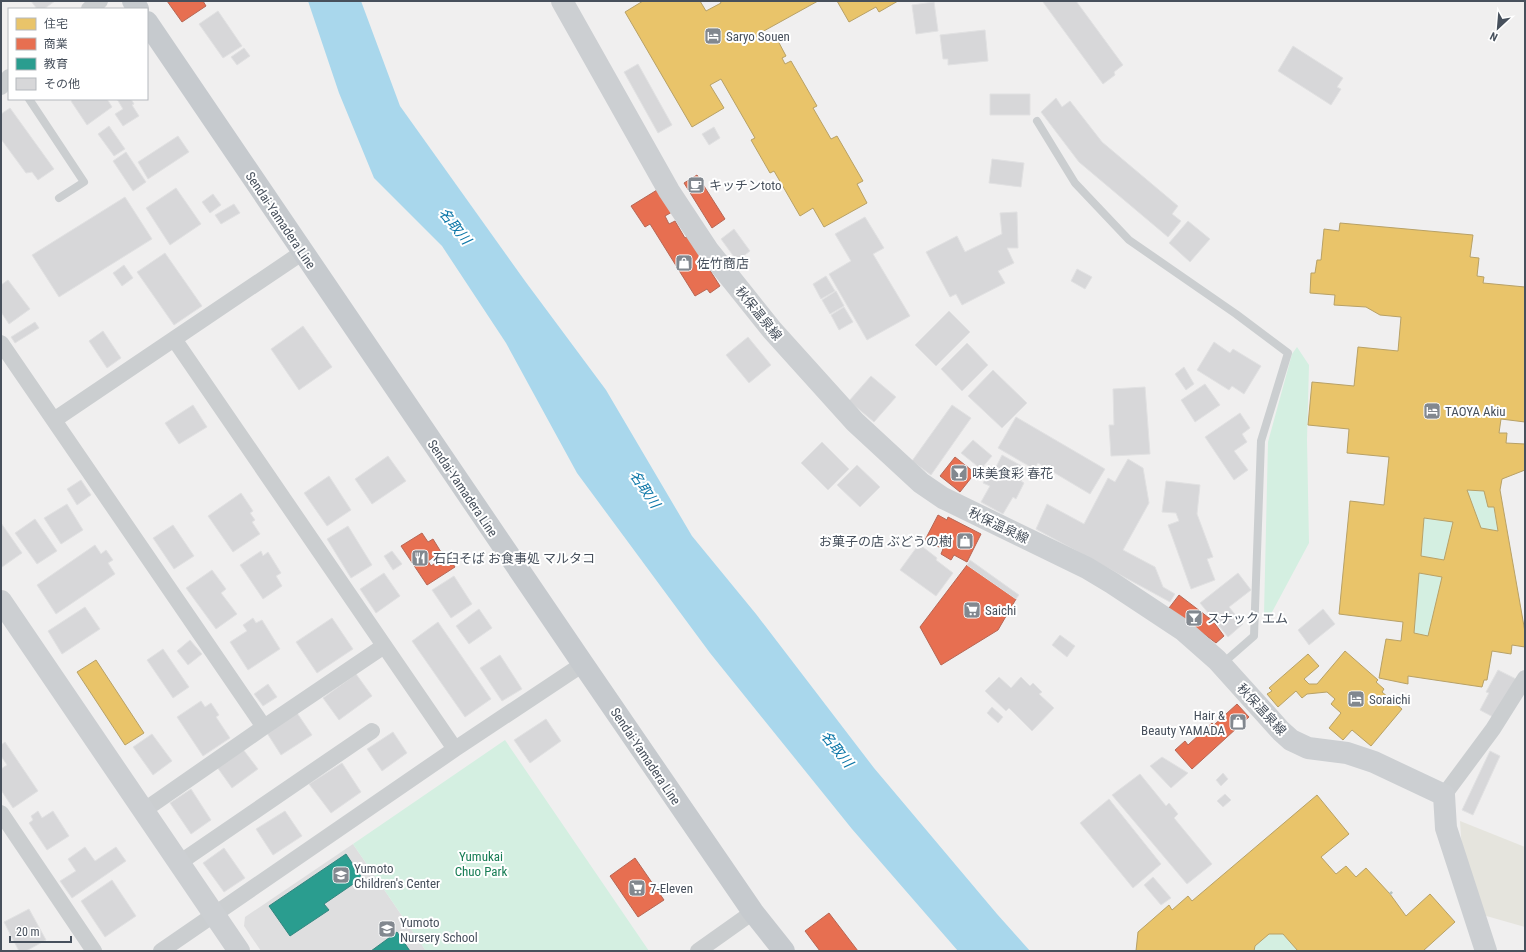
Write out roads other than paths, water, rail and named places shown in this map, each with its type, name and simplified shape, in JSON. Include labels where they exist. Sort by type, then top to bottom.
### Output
[{"type":"main road","name":"秋保温泉線","points":[[562,1],[669,191],[708,250],[772,330],[855,422],[920,483],[931,491],[973,513],[1087,568],[1183,630],[1222,665],[1281,731],[1300,745],[1317,750],[1347,753],[1374,762],[1444,795]]},
{"type":"main road","name":"Sendai-Yamadera Line","points":[[148,23],[753,912],[784,951]]},
{"type":"main road","points":[[1,601],[239,951]]},
{"type":"main road","points":[[1444,795],[1446,828],[1486,951]]},
{"type":"street","points":[[90,8],[100,1]]},
{"type":"street","points":[[1,87],[8,78]]},
{"type":"street","points":[[54,420],[303,252]]},
{"type":"street","points":[[174,340],[455,749]]},
{"type":"street","points":[[1,343],[264,727]]},
{"type":"street","points":[[143,811],[384,646]]},
{"type":"street","points":[[161,951],[455,749],[583,664]]},
{"type":"street","points":[[1444,795],[1493,728],[1525,678]]},
{"type":"street","points":[[179,863],[372,731]]},
{"type":"street","points":[[1,813],[94,951]]},
{"type":"street","points":[[698,951],[753,912]]},
{"type":"lane","points":[[30,100],[84,182],[59,198]]},
{"type":"lane","points":[[1037,121],[1075,183],[1130,240],[1236,314],[1288,353],[1261,441],[1254,636],[1222,665]]},
{"type":"water","name":"名取川","points":[[308,1],[361,1],[400,106],[525,281],[606,390],[692,536],[756,614],[874,768],[1030,951],[958,951],[852,829],[710,653],[577,473],[506,343],[442,246],[374,178],[339,93]]},
{"type":"place","name":"Saryo Souen","points":[[713,36]]},
{"type":"place","name":"キッチンtoto","points":[[696,185]]},
{"type":"place","name":"佐竹商店","points":[[684,263]]},
{"type":"place","name":"TAOYA Akiu","points":[[1432,411]]},
{"type":"place","name":"味美食彩 春花","points":[[959,473]]},
{"type":"place","name":"お菓子の店 ぶどうの樹","points":[[965,541]]},
{"type":"place","name":"石臼そば お食事処 マルタコ","points":[[420,558]]},
{"type":"place","name":"Saichi","points":[[972,610]]},
{"type":"place","name":"スナック エム","points":[[1194,618]]},
{"type":"place","name":"Soraichi","points":[[1356,699]]},
{"type":"place","name":"Hair & Beauty YAMADA","points":[[1238,722]]},
{"type":"place","name":"Yumoto Children's Center","points":[[341,875]]},
{"type":"place","name":"7-Eleven","points":[[637,888]]},
{"type":"place","name":"Yumoto Nursery School","points":[[387,929]]},
{"type":"park label","name":"Yumukai Chuo Park","points":[[481,864]]}]
